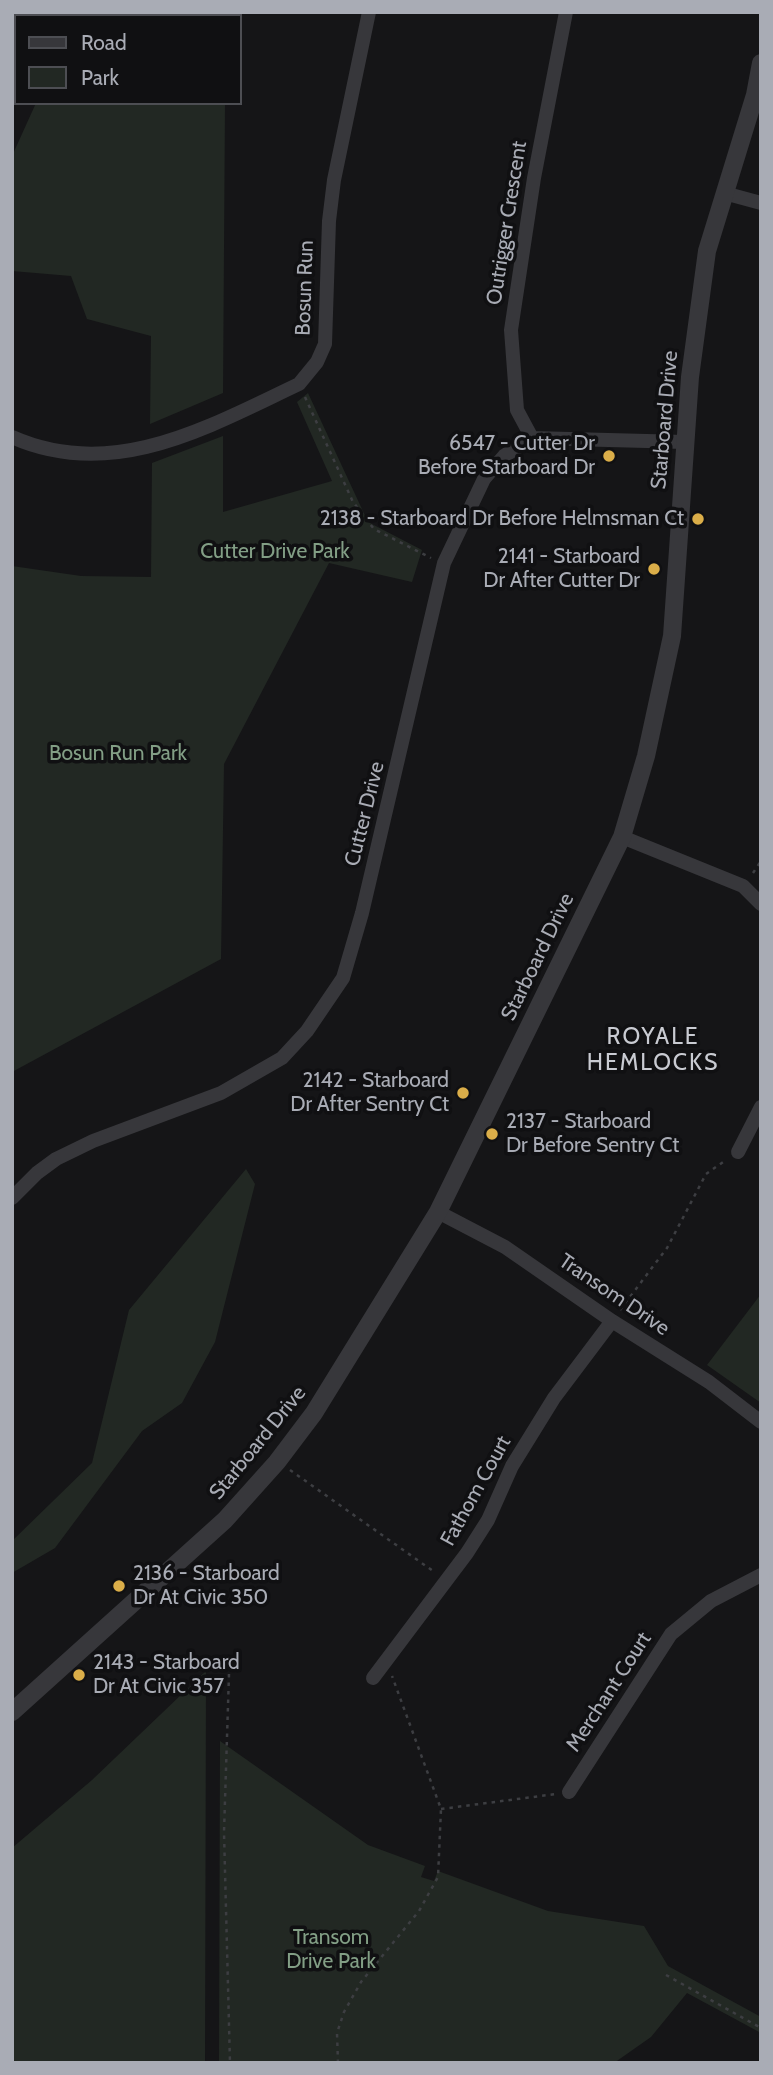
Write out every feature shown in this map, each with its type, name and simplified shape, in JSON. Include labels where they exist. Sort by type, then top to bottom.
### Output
[{"type":"street","name":"Bosun Run","points":[[12,437],[41,448],[73,453],[138,451],[204,429],[299,384],[317,362],[325,344],[329,221],[334,180],[369,12]]},
{"type":"street","name":"Outrigger Crescent","points":[[532,438],[517,410],[511,330],[534,178],[566,12]]},
{"type":"street","name":"Starboard Drive","points":[[12,1712],[225,1520],[277,1462],[314,1413],[438,1212],[622,837],[646,756],[672,636],[690,377],[707,251],[755,95],[761,63]]},
{"type":"street","points":[[724,193],[761,203]]},
{"type":"street","points":[[532,438],[685,442]]},
{"type":"street","name":"Cutter Drive","points":[[12,1198],[37,1173],[93,1140],[208,1098],[249,1079],[282,1058],[307,1031],[343,978],[362,913],[444,563],[484,479],[504,456],[532,438]]},
{"type":"street","points":[[622,837],[743,886],[761,904]]},
{"type":"street","points":[[738,1152],[761,1107]]},
{"type":"street","name":"Transom Drive","points":[[438,1212],[505,1247],[612,1321],[709,1382],[761,1422]]},
{"type":"street","name":"Fathom Court","points":[[373,1678],[447,1581],[488,1520],[512,1466],[554,1398],[612,1321]]},
{"type":"street","name":"Merchant Court","points":[[569,1792],[671,1634],[711,1601],[761,1575]]},
{"type":"path","points":[[299,384],[353,502],[374,529],[444,563]]},
{"type":"path","points":[[612,1321],[667,1248],[706,1174],[738,1152]]},
{"type":"path","points":[[277,1462],[447,1581]]},
{"type":"path","points":[[338,2063],[337,2033],[344,2012],[360,1982],[401,1938],[438,1877],[441,1809],[387,1663]]},
{"type":"path","points":[[229,1674],[224,1832],[230,2063]]},
{"type":"path","points":[[441,1809],[569,1792]]},
{"type":"path","points":[[666,1975],[761,2028]]},
{"type":"green space","points":[[102,12],[225,12],[225,14],[101,14]]},
{"type":"green space","points":[[35,105],[225,105],[223,393],[150,424],[151,336],[87,319],[71,276],[12,271],[12,156]]},
{"type":"green space","name":"Bosun Run Park","points":[[308,393],[368,522],[422,550],[412,582],[329,563],[224,764],[221,959],[12,1072],[12,566],[81,576],[151,577],[152,463],[223,436],[223,512],[332,481],[297,402]]},
{"type":"green space","points":[[246,1169],[255,1184],[215,1342],[182,1403],[142,1431],[55,1548],[12,1573],[12,1541],[92,1463],[129,1310]]},
{"type":"green space","points":[[761,1294],[761,1403],[707,1365]]},
{"type":"green space","points":[[206,1671],[205,2063],[12,2063],[12,1848],[92,1780]]},
{"type":"green space","name":"Transom Drive Park","points":[[220,1741],[368,1845],[425,1866],[421,1877],[434,1881],[438,1871],[548,1911],[644,1926],[668,1966],[761,2017],[761,2033],[687,1993],[651,2037],[614,2063],[219,2063]]},
{"type":"place","name":"6547 - Cutter Dr Before Starboard Dr","points":[[609,456]]},
{"type":"place","name":"2138 - Starboard Dr Before Helmsman Ct","points":[[698,519]]},
{"type":"place","name":"2141 - Starboard Dr After Cutter Dr","points":[[654,569]]},
{"type":"place","name":"2142 - Starboard Dr After Sentry Ct","points":[[463,1093]]},
{"type":"place","name":"2137 - Starboard Dr Before Sentry Ct","points":[[492,1134]]},
{"type":"place","name":"2136 - Starboard Dr At Civic 350","points":[[119,1586]]},
{"type":"place","name":"2143 - Starboard Dr At Civic 357","points":[[79,1675]]},
{"type":"district","name":"ROYALE HEMLOCKS","points":[[653,1050]]},
{"type":"park label","name":"Cutter Drive Park","points":[[275,552]]}]
